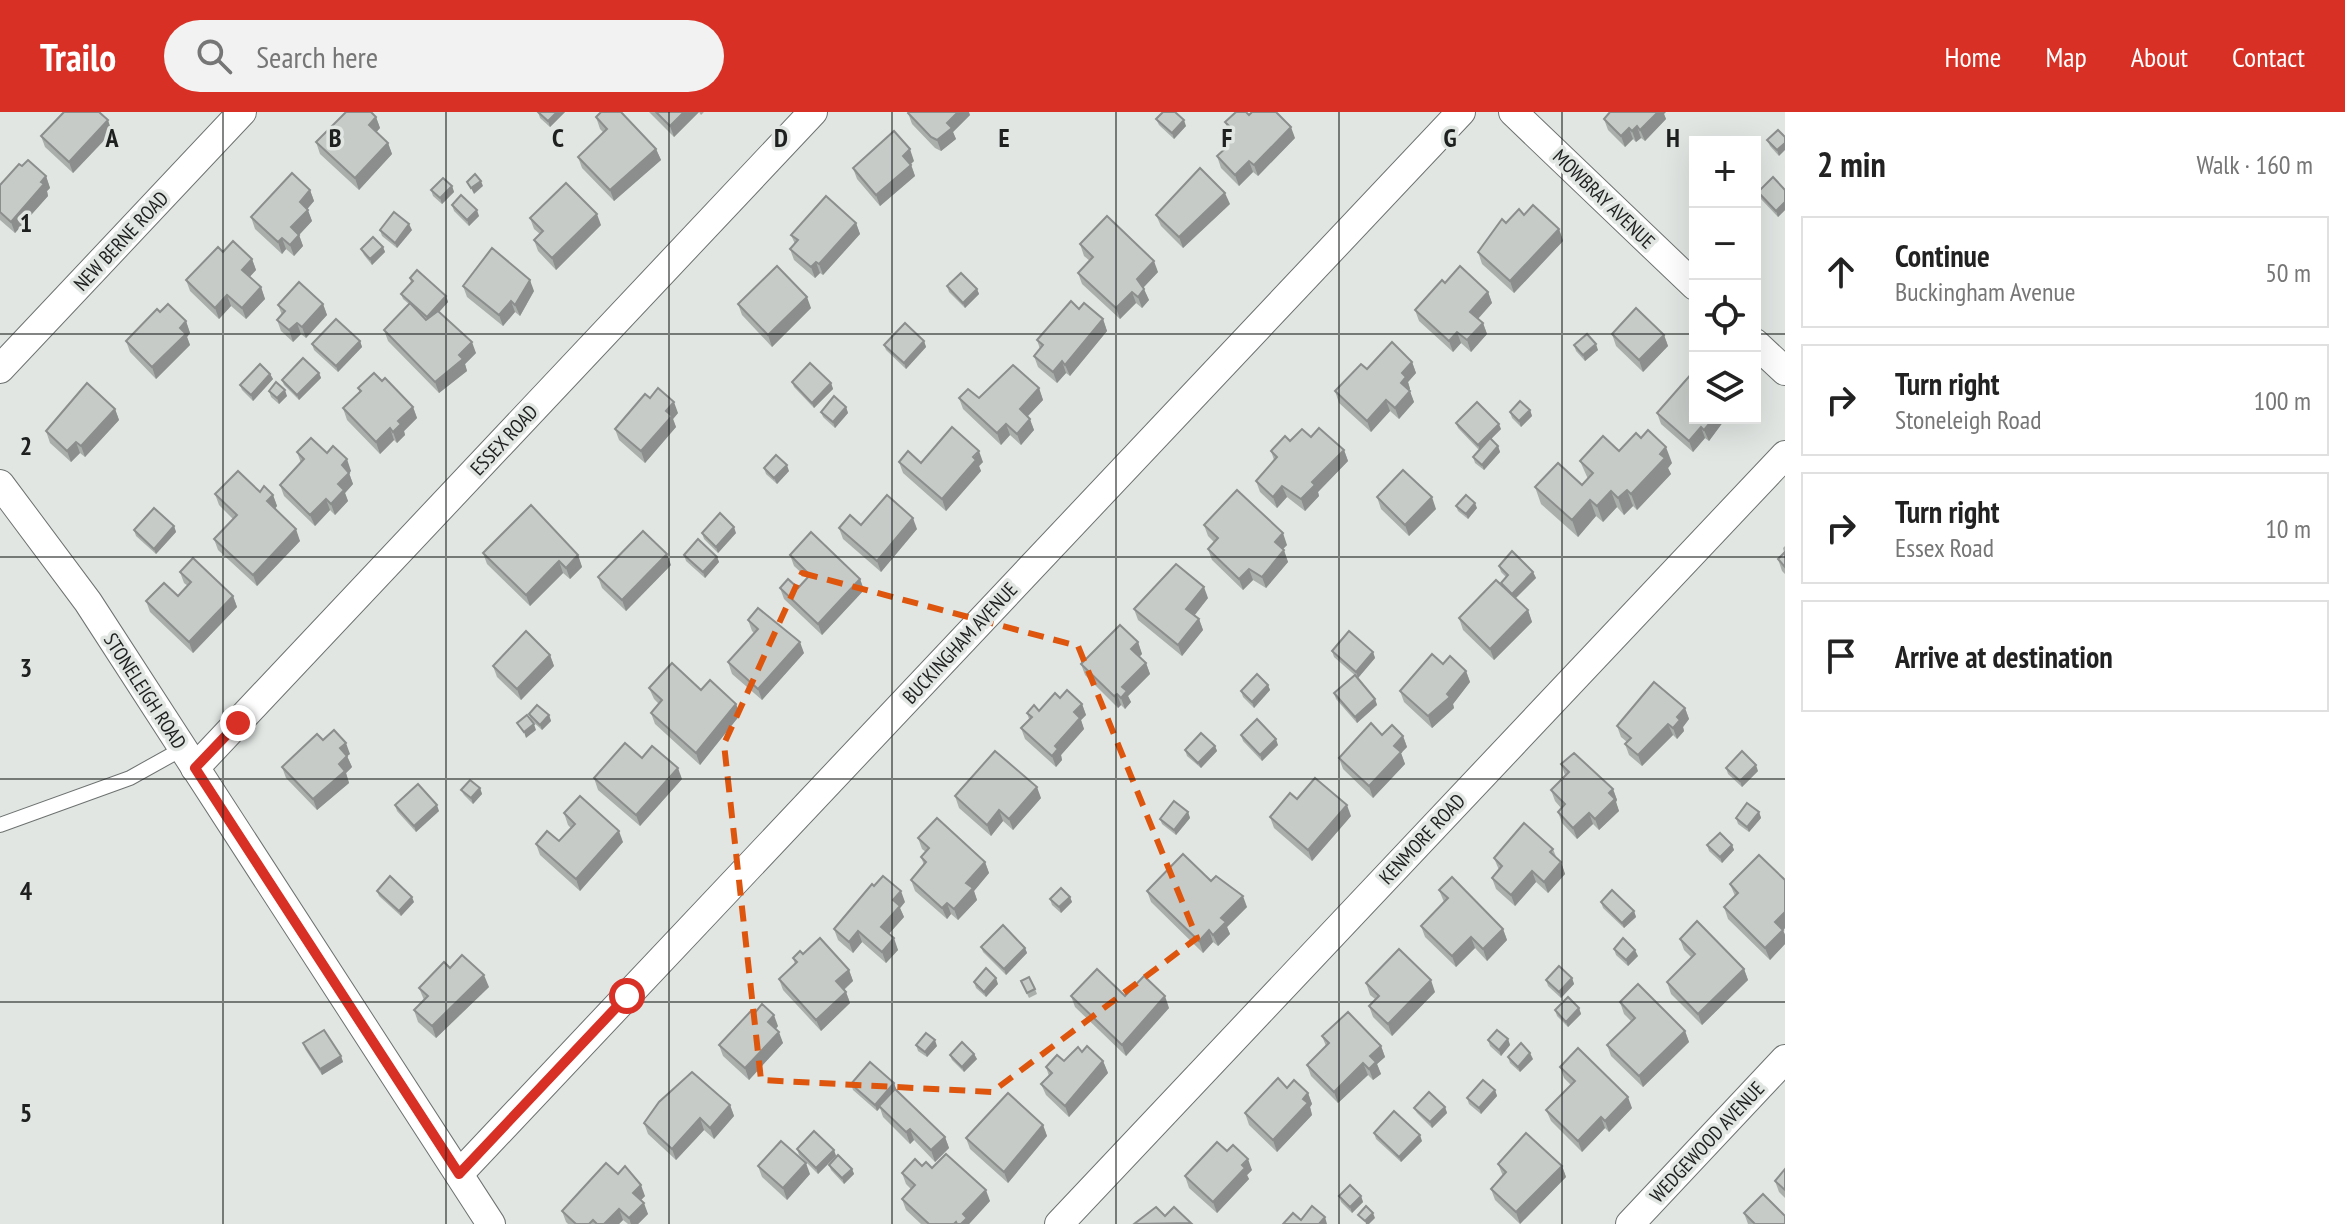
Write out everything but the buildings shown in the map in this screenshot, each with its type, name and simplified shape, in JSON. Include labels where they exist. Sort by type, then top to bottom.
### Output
[{"type":"street","name":"NEW BERNE ROAD","points":[[0,369],[242,112]]},
{"type":"street","name":"ESSEX ROAD","points":[[185,765],[813,112]]},
{"type":"street","name":"BUCKINGHAM AVENUE","points":[[459,1174],[1461,112]]},
{"type":"street","name":"MOWBRAY AVENUE","points":[[1513,112],[1689,280]]},
{"type":"street","points":[[1761,349],[1785,371]]},
{"type":"street","name":"KENMORE ROAD","points":[[1059,1224],[1785,455]]},
{"type":"street","name":"STONELEIGH ROAD","points":[[0,484],[88,602],[185,765],[491,1224]]},
{"type":"street","name":"WEDGEWOOD AVENUE","points":[[1630,1224],[1785,1059]]},
{"type":"lane","points":[[0,825],[130,778],[185,765]]},
{"type":"highlighted area","points":[[802,573],[1078,646],[1197,938],[992,1092],[761,1080],[724,744]]},
{"type":"route","points":[[238,723],[195,768],[459,1174],[627,996]]}]
